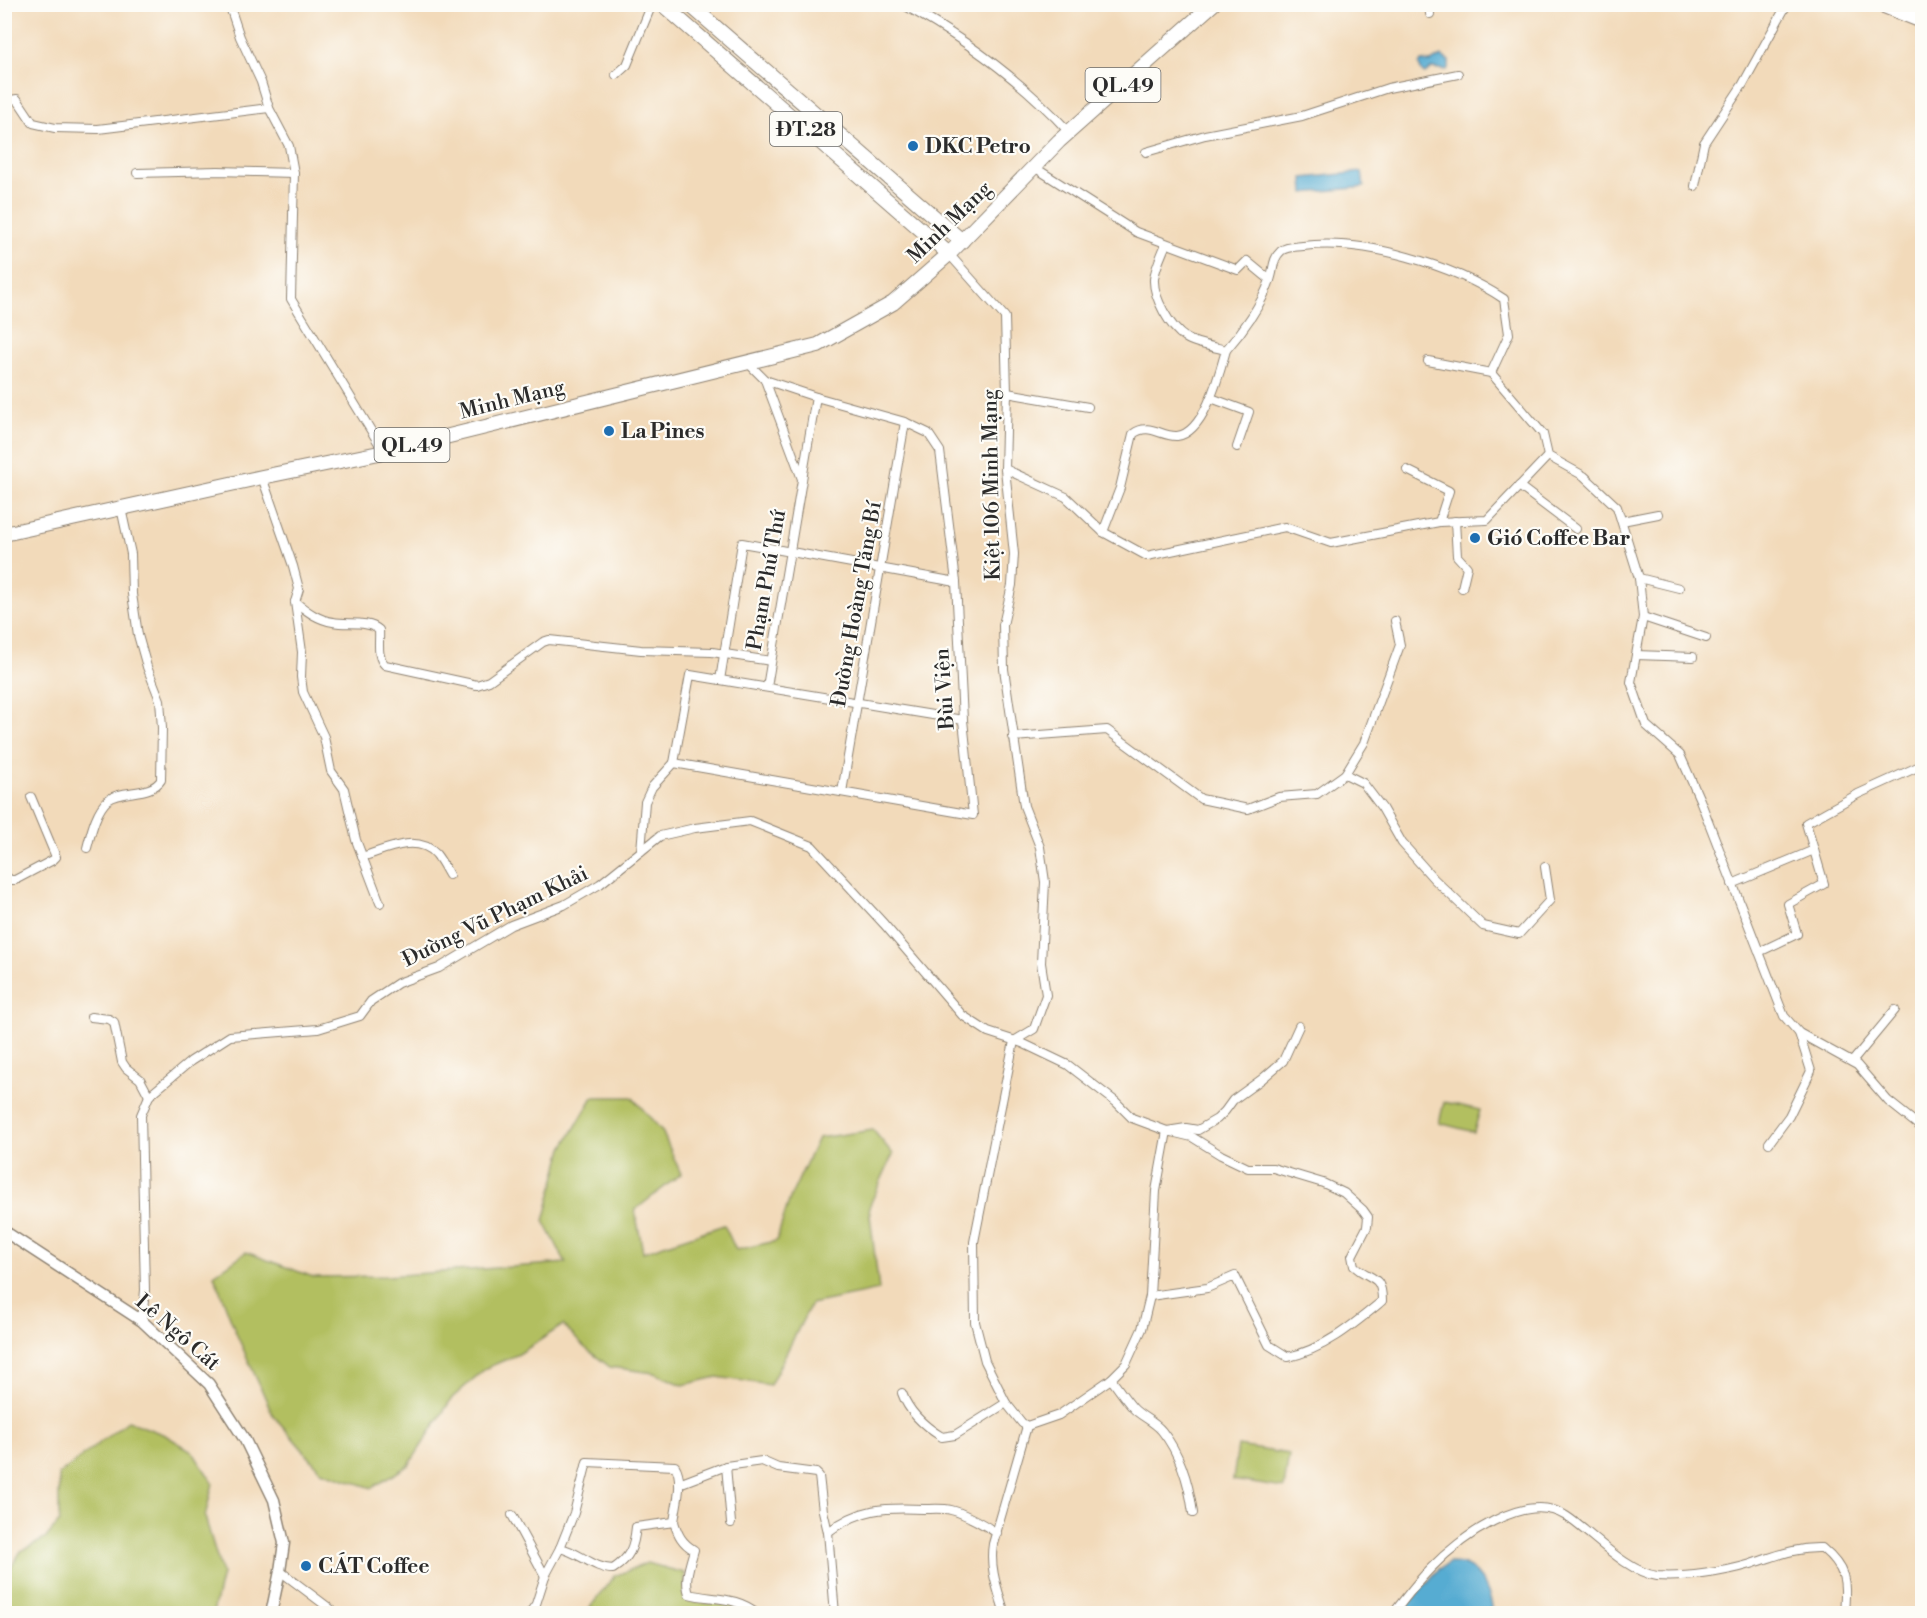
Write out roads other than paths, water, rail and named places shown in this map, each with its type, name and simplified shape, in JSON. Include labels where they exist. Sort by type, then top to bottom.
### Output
[{"type":"main road","name":"ĐT.28","points":[[662,4],[949,254]]},
{"type":"main road","name":"ĐT.28","points":[[689,4],[962,241]]},
{"type":"main road","name":"QL.49","points":[[1034,167],[1069,132],[1213,4]]},
{"type":"main road","points":[[1879,4],[1923,21]]},
{"type":"main road","points":[[719,54],[731,40]]},
{"type":"main road","name":"Minh Mạng","points":[[4,534],[384,452],[818,345],[893,303],[949,254],[1034,167]]},
{"type":"street","points":[[228,4],[240,38],[261,82],[269,108],[289,146],[294,173],[291,298],[384,452]]},
{"type":"street","points":[[616,75],[624,70],[630,60],[636,38],[651,4]]},
{"type":"street","points":[[902,4],[971,46],[1022,85],[1069,132]]},
{"type":"street","points":[[1429,4],[1431,14]]},
{"type":"street","points":[[1695,186],[1704,143],[1743,84],[1787,4]]},
{"type":"street","points":[[1146,152],[1205,135],[1302,116],[1388,88],[1458,74]]},
{"type":"street","points":[[4,101],[17,99],[33,123],[55,128],[98,129],[269,108]]},
{"type":"street","points":[[1034,167],[1136,232],[1238,270],[1247,261],[1270,280]]},
{"type":"street","points":[[137,173],[218,171],[294,173]]},
{"type":"street","points":[[1103,532],[1120,488],[1133,434],[1149,429],[1177,436],[1187,432],[1195,425],[1211,398],[1226,350],[1240,334],[1270,280],[1278,253],[1285,248],[1323,243],[1384,251],[1474,281],[1504,299],[1509,334],[1491,373]]},
{"type":"street","points":[[1166,244],[1154,278],[1155,292],[1166,317],[1186,338],[1226,350]]},
{"type":"street","name":"Kiệt 106 Minh Mạng","points":[[949,254],[1005,317],[1007,393],[1005,469],[1014,554],[1012,585],[1003,626],[1004,669],[1024,806],[1040,847],[1045,882],[1041,963],[1046,995],[1034,1029],[1014,1041]]},
{"type":"street","points":[[1428,361],[1491,373],[1543,434],[1548,456],[1584,476],[1617,507],[1639,578],[1643,617],[1631,682],[1646,725],[1680,755],[1784,1017],[1799,1033],[1857,1065],[1888,1101],[1923,1128]]},
{"type":"street","name":"Phạm Phú Thứ","points":[[747,362],[765,380],[802,479]]},
{"type":"street","name":"Bùi Viện","points":[[674,763],[973,814],[963,720],[956,582],[940,451],[928,433],[905,422],[765,380]]},
{"type":"street","points":[[1007,393],[1088,407]]},
{"type":"street","name":"Phạm Phú Thứ","points":[[767,687],[816,397]]},
{"type":"street","points":[[1211,398],[1249,412],[1237,447]]},
{"type":"street","name":"Đường Hoàng Tăng Bí","points":[[842,792],[905,422]]},
{"type":"street","points":[[1005,469],[1066,496],[1103,532],[1147,556],[1285,527],[1331,543],[1439,522],[1487,520],[1548,456]]},
{"type":"street","points":[[1407,470],[1449,491],[1439,522]]},
{"type":"street","points":[[262,477],[299,589],[295,602],[302,652],[303,692],[324,737],[331,771],[344,789],[356,840],[380,903]]},
{"type":"street","points":[[1519,486],[1576,529]]},
{"type":"street","points":[[87,848],[101,808],[107,800],[154,787],[161,780],[160,700],[144,660],[138,634],[132,594],[131,554],[121,508]]},
{"type":"street","points":[[1622,521],[1658,514]]},
{"type":"street","points":[[1455,521],[1457,556],[1467,567],[1462,588]]},
{"type":"street","points":[[720,680],[742,543],[956,582]]},
{"type":"street","points":[[1639,578],[1679,588]]},
{"type":"street","points":[[295,602],[316,617],[332,622],[376,627],[379,630],[379,654],[385,665],[477,685],[489,681],[549,640],[641,650],[699,651],[771,661]]},
{"type":"street","points":[[1643,617],[1706,638]]},
{"type":"street","points":[[1013,737],[1107,730],[1202,799],[1248,809],[1279,797],[1317,794],[1345,774],[1364,743],[1400,645],[1395,621]]},
{"type":"street","points":[[1636,655],[1693,657]]},
{"type":"street","points":[[641,851],[645,802],[652,787],[674,763],[690,675],[963,720]]},
{"type":"street","points":[[1759,952],[1797,934],[1788,904],[1824,884],[1806,823],[1858,794],[1923,765]]},
{"type":"street","points":[[1345,774],[1363,783],[1382,808],[1402,843],[1434,879],[1483,927],[1519,934],[1550,900],[1545,867]]},
{"type":"street","points":[[4,874],[10,880],[15,880],[56,857],[31,797]]},
{"type":"street","name":"Đường Vũ Phạm Khải","points":[[149,1096],[191,1061],[230,1036],[318,1029],[360,1016],[371,1001],[398,983],[439,968],[511,926],[564,905],[600,885],[660,836],[695,828],[750,821],[812,846],[884,924],[962,1015],[988,1032],[1068,1065],[1116,1102],[1132,1118],[1167,1131],[1192,1137],[1248,1168],[1273,1168],[1323,1183],[1344,1193],[1368,1217],[1367,1227],[1352,1256],[1354,1266],[1379,1282],[1382,1290],[1382,1302],[1346,1331],[1305,1353],[1288,1357],[1269,1345],[1235,1276],[1207,1288],[1150,1296]]},
{"type":"street","points":[[362,857],[401,845],[418,844],[430,848],[449,875]]},
{"type":"street","points":[[1732,884],[1814,850]]},
{"type":"street","points":[[1852,1062],[1895,1010]]},
{"type":"street","points":[[91,1017],[109,1019],[114,1022],[122,1062],[140,1079],[149,1096],[141,1115],[145,1290],[141,1321]]},
{"type":"street","points":[[1014,1041],[974,1242],[975,1322],[986,1361],[1006,1403],[1027,1426],[1059,1416],[1111,1379],[1126,1364],[1139,1337],[1150,1296],[1156,1191],[1167,1131],[1186,1128],[1198,1130],[1217,1119],[1239,1095],[1263,1079],[1283,1061],[1299,1026]]},
{"type":"street","points":[[1769,1143],[1789,1116],[1811,1071],[1799,1033]]},
{"type":"street","name":"Lê Ngô Cát","points":[[4,1231],[141,1321],[209,1384],[245,1440],[274,1500],[284,1543],[272,1614]]},
{"type":"street","points":[[1111,1379],[1135,1411],[1162,1431],[1177,1454],[1189,1484],[1193,1513]]},
{"type":"street","points":[[902,1393],[907,1407],[929,1429],[942,1437],[955,1435],[1006,1403]]},
{"type":"street","points":[[1005,1614],[993,1575],[991,1557],[1027,1426]]},
{"type":"street","points":[[679,1484],[726,1467],[762,1461],[778,1468],[816,1473],[819,1476],[828,1532],[835,1614]]},
{"type":"street","points":[[529,1614],[536,1604],[545,1576],[560,1548],[574,1513],[587,1462],[675,1466],[679,1484],[674,1522],[685,1545],[694,1551],[689,1567],[687,1588],[689,1594],[732,1600],[751,1607],[758,1614]]},
{"type":"street","points":[[726,1467],[731,1523]]},
{"type":"street","points":[[1392,1614],[1431,1568],[1467,1536],[1502,1516],[1532,1508],[1547,1507],[1565,1515],[1626,1563],[1653,1575],[1674,1576],[1712,1571],[1748,1565],[1802,1548],[1822,1548],[1836,1560],[1845,1578],[1844,1614]]},
{"type":"street","points":[[828,1532],[844,1520],[861,1513],[895,1508],[951,1510],[997,1533]]},
{"type":"street","points":[[512,1515],[545,1576]]},
{"type":"street","points":[[560,1548],[579,1554],[600,1567],[613,1569],[628,1557],[632,1550],[636,1527],[674,1522]]},
{"type":"street","points":[[280,1571],[338,1614]]},
{"type":"water","points":[[1441,56],[1449,61],[1447,70],[1432,68],[1425,74],[1422,72],[1419,65],[1421,61],[1431,62]]},
{"type":"water","points":[[1362,172],[1364,187],[1304,193],[1303,178]]},
{"type":"water","points":[[1449,1563],[1462,1564],[1476,1573],[1488,1592],[1493,1613],[1400,1613],[1439,1569]]},
{"type":"place","name":"DKC Petro","points":[[913,146]]},
{"type":"place","name":"La Pines","points":[[609,431]]},
{"type":"place","name":"Gió Coffee Bar","points":[[1475,538]]},
{"type":"place","name":"CÁT Coffee","points":[[306,1566]]}]
